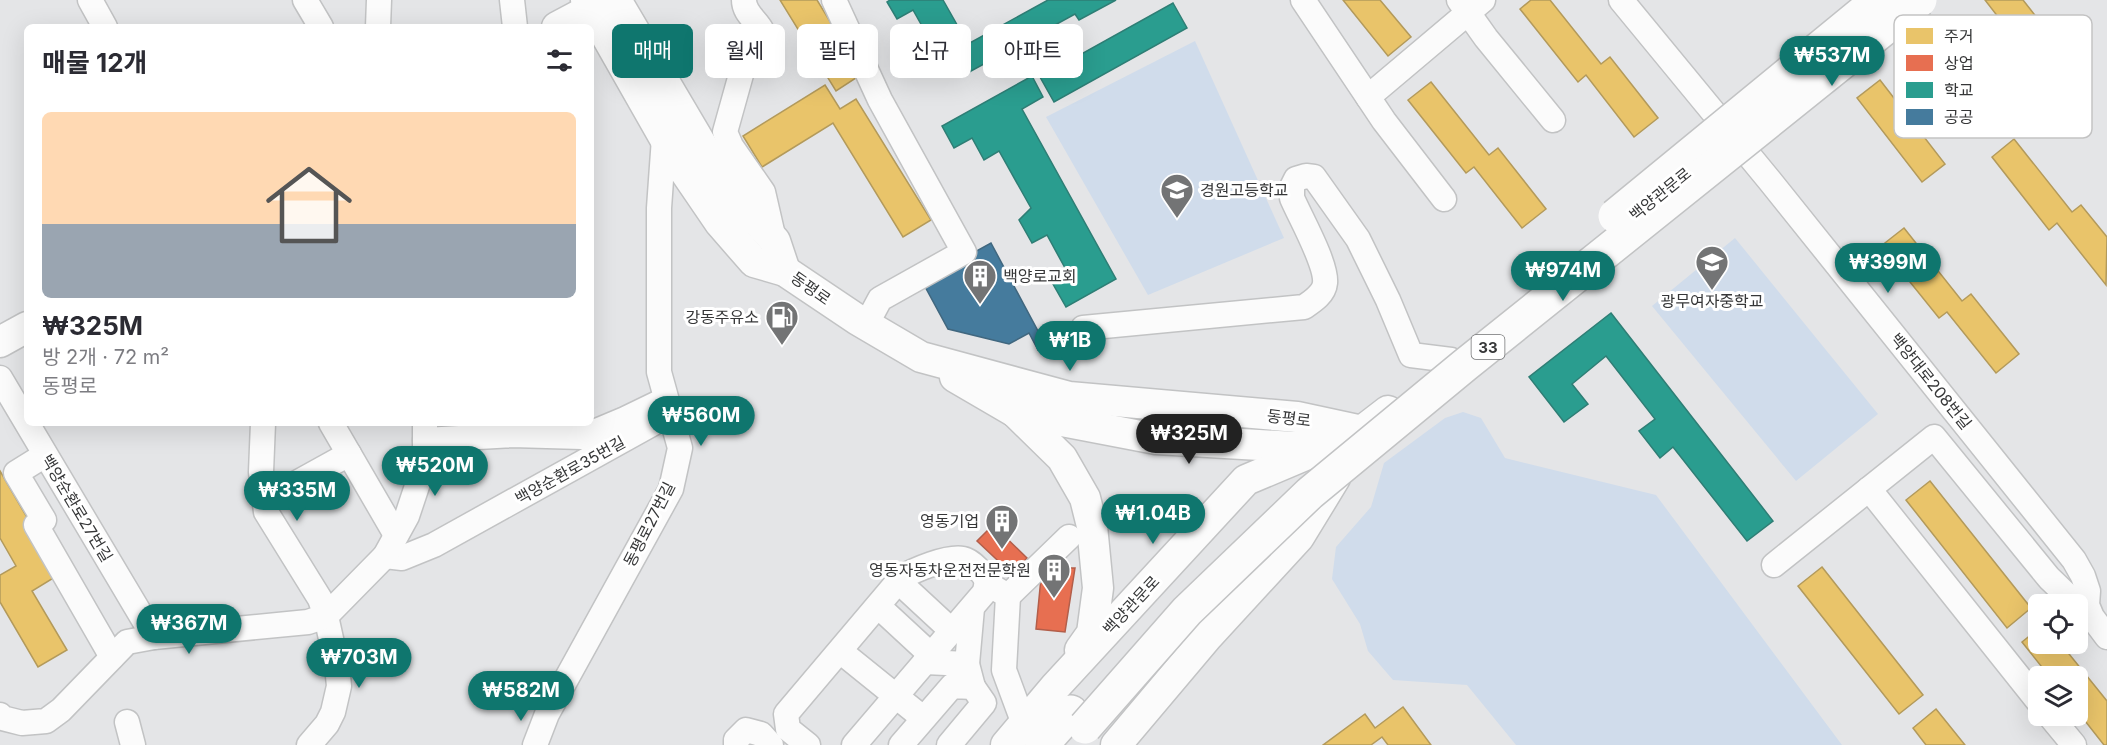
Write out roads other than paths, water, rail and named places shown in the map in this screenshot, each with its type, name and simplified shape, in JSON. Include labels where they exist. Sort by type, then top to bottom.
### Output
[{"type":"highway","name":"33","points":[[1070,718],[1173,597],[1294,477],[1878,0]]},
{"type":"highway","name":"33","points":[[1901,15],[1920,0]]},
{"type":"highway","name":"33","points":[[1024,738],[1070,718],[1187,611],[1310,493],[1894,21]]},
{"type":"main road","name":"백양관문로","points":[[1070,718],[1246,480],[1362,431],[1901,0]]},
{"type":"main road","name":"동평로","points":[[598,3],[739,201],[775,241],[785,271]]},
{"type":"main road","name":"동평로","points":[[598,3],[664,138],[720,223],[754,262],[785,271],[866,325],[921,357],[1069,396],[1297,417],[1362,431]]},
{"type":"main road","points":[[561,24],[598,3]]},
{"type":"main road","points":[[0,342],[24,329]]},
{"type":"main road","points":[[921,357],[1015,412],[1062,458],[1085,498],[1092,526],[1098,588],[1092,633],[1070,718]]},
{"type":"main road","name":"동평로","points":[[1015,412],[1156,439],[1283,447],[1294,447],[1362,431]]},
{"type":"main road","name":"백양관문로","points":[[1116,745],[1207,637],[1299,537],[1362,431]]},
{"type":"street","points":[[90,0],[103,24]]},
{"type":"street","points":[[305,0],[319,24]]},
{"type":"street","points":[[378,24],[379,0]]},
{"type":"street","points":[[512,0],[515,24]]},
{"type":"street","points":[[744,0],[749,14],[763,32],[765,47],[742,71],[725,132],[731,146],[763,192],[775,241]]},
{"type":"street","points":[[834,0],[880,100],[964,252],[880,299],[866,325]]},
{"type":"street","points":[[1303,0],[1384,121],[1444,199]]},
{"type":"street","name":"백양대로208번길","points":[[1621,0],[2074,561],[2083,576],[2088,594]]},
{"type":"street","points":[[1368,97],[1470,4],[1486,38],[1553,120]]},
{"type":"street","name":"동평로27번길","points":[[535,745],[547,714],[671,489],[680,448],[659,372],[659,208],[664,138]]},
{"type":"street","points":[[1083,328],[1304,307],[1317,299],[1325,285],[1323,268],[1292,198],[1292,187],[1296,179],[1306,176],[1314,177],[1358,239],[1388,300],[1411,355],[1451,360]]},
{"type":"street","name":"백양순환로27번길","points":[[0,378],[24,419]]},
{"type":"street","points":[[0,715],[2,718],[22,723],[46,721],[61,710],[127,642],[154,637],[308,622],[326,616],[385,556],[407,516],[418,483],[425,432],[582,437],[656,404],[670,414]]},
{"type":"street","name":"백양순환로35번길","points":[[385,556],[402,558],[434,545],[670,414]]},
{"type":"street","name":"백양순환로27번길","points":[[28,426],[154,637]]},
{"type":"street","points":[[263,426],[261,472],[266,512],[320,599],[337,666],[339,686],[330,718],[309,745]]},
{"type":"street","points":[[333,426],[396,535]]},
{"type":"street","points":[[1774,565],[1934,437],[2049,578],[2066,594]]},
{"type":"street","points":[[264,501],[349,454]]},
{"type":"street","points":[[45,455],[16,473],[44,520],[36,525],[112,657]]},
{"type":"street","points":[[1869,489],[2028,688]]},
{"type":"street","points":[[1024,738],[1004,670],[1008,596],[1069,537]]},
{"type":"street","points":[[808,745],[788,729],[786,714],[898,581],[918,568],[962,558],[984,574],[988,584],[1008,596]]},
{"type":"street","points":[[898,581],[952,631]]},
{"type":"street","points":[[854,745],[972,608],[988,584]]},
{"type":"street","points":[[878,606],[928,659],[970,676]]},
{"type":"street","points":[[949,745],[984,703],[970,676],[972,608]]},
{"type":"street","name":"백양대로208번길","points":[[2088,616],[2107,637]]},
{"type":"street","points":[[840,651],[923,718]]},
{"type":"street","points":[[901,745],[952,686],[970,676]]},
{"type":"street","points":[[2058,726],[2074,745]]},
{"type":"street","points":[[736,745],[736,740],[746,730],[761,734],[771,745]]},
{"type":"place","name":"경원고등학교","points":[[1177,219]]},
{"type":"place","name":"광무여자중학교","points":[[1712,291]]},
{"type":"place","name":"백양로교회","points":[[980,305]]},
{"type":"place","name":"강동주유소","points":[[782,346]]},
{"type":"place","name":"영동기업","points":[[1002,550]]},
{"type":"place","name":"영동자동차운전전문학원","points":[[1054,599]]}]
